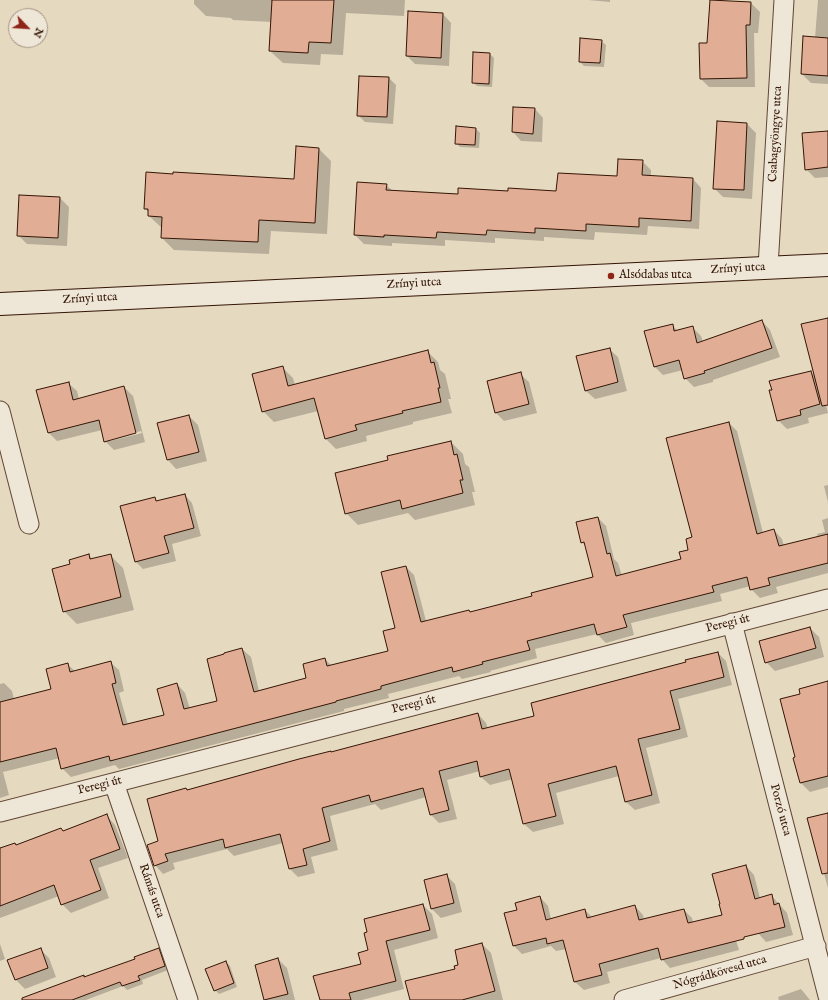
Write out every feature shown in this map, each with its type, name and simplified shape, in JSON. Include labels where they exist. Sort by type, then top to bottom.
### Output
[{"type":"main road","name":"Zrínyi utca","points":[[0,304],[828,265]]},
{"type":"street","name":"Csabagyöngye utca","points":[[768,267],[784,0]]},
{"type":"street","points":[[0,411],[29,524]]},
{"type":"street","name":"Peregi út","points":[[0,812],[828,598]]},
{"type":"street","name":"Porzó utca","points":[[732,623],[828,996]]},
{"type":"street","name":"Rámás utca","points":[[114,783],[188,1000]]},
{"type":"street","name":"Nógrádkövesd utca","points":[[624,1000],[816,946]]},
{"type":"building","points":[[272,0],[334,0],[331,43],[309,42],[308,53],[269,51]]},
{"type":"building","points":[[710,0],[751,2],[750,25],[746,25],[747,78],[700,79],[699,43],[707,43]]},
{"type":"building","points":[[408,11],[443,13],[441,58],[406,56]]},
{"type":"building","points":[[803,36],[828,38],[828,76],[801,74]]},
{"type":"building","points":[[580,38],[602,40],[600,63],[579,62]]},
{"type":"building","points":[[473,52],[490,53],[489,84],[472,83]]},
{"type":"building","points":[[359,76],[389,77],[387,117],[357,116]]},
{"type":"building","points":[[513,107],[535,108],[533,134],[512,132]]},
{"type":"building","points":[[717,121],[747,123],[744,190],[713,189]]},
{"type":"building","points":[[456,126],[476,128],[475,145],[455,144]]},
{"type":"building","points":[[828,131],[828,167],[805,170],[802,133]]},
{"type":"building","points":[[296,146],[319,148],[315,223],[259,220],[258,242],[161,238],[162,217],[148,216],[148,209],[144,209],[146,172],[173,174],[173,172],[294,179]]},
{"type":"building","points":[[618,159],[643,160],[642,175],[693,178],[691,221],[639,218],[639,227],[586,224],[586,231],[535,228],[535,233],[487,230],[486,235],[437,232],[436,238],[354,235],[357,182],[387,184],[386,190],[458,194],[458,188],[508,191],[508,188],[556,191],[558,173],[617,176]]},
{"type":"building","points":[[19,195],[60,197],[58,238],[17,236]]},
{"type":"building","points":[[828,318],[828,405],[822,406],[801,324]]},
{"type":"building","points":[[762,320],[772,348],[704,371],[705,373],[684,379],[679,360],[654,367],[644,331],[673,324],[674,331],[693,326],[697,343]]},
{"type":"building","points":[[610,348],[618,382],[585,391],[576,356]]},
{"type":"building","points":[[428,350],[431,363],[434,362],[440,388],[438,388],[441,402],[402,411],[403,413],[355,425],[357,430],[325,439],[314,398],[262,412],[252,374],[283,366],[288,386]]},
{"type":"building","points":[[811,371],[820,404],[800,410],[801,415],[777,421],[769,390],[772,390],[769,381]]},
{"type":"building","points":[[521,372],[529,404],[495,413],[487,381]]},
{"type":"building","points":[[69,382],[73,400],[124,386],[136,433],[104,442],[99,420],[48,433],[36,390]]},
{"type":"building","points":[[189,415],[199,452],[167,460],[157,423]]},
{"type":"building","points":[[729,422],[757,534],[774,529],[779,546],[828,534],[828,563],[768,578],[770,585],[750,590],[747,577],[712,586],[714,592],[623,615],[627,627],[597,635],[594,624],[527,641],[530,650],[482,662],[483,664],[453,672],[452,667],[381,686],[381,689],[336,702],[110,761],[109,756],[61,769],[56,748],[0,762],[0,702],[51,689],[46,669],[68,663],[70,672],[111,661],[116,683],[112,684],[123,725],[164,715],[157,689],[177,683],[184,709],[217,701],[207,659],[224,653],[242,648],[254,692],[306,678],[303,664],[325,658],[327,666],[388,651],[383,631],[395,628],[381,572],[406,566],[421,622],[469,610],[470,612],[532,596],[531,593],[593,577],[584,542],[581,543],[576,522],[598,517],[607,554],[610,553],[616,576],[681,559],[679,552],[688,550],[686,539],[692,537],[666,438]]},
{"type":"building","points":[[451,441],[454,455],[457,454],[463,480],[460,480],[463,493],[402,509],[400,500],[345,514],[335,473],[388,460],[387,456]]},
{"type":"building","points":[[185,494],[194,528],[164,536],[169,553],[135,562],[120,506],[155,497],[156,501]]},
{"type":"building","points":[[89,554],[90,559],[111,554],[121,597],[63,612],[52,569],[70,564],[69,560]]},
{"type":"building","points":[[810,627],[816,648],[765,663],[759,641]]},
{"type":"building","points":[[718,652],[724,677],[670,691],[680,729],[638,739],[652,795],[625,802],[616,766],[548,784],[556,816],[523,824],[509,769],[480,777],[477,761],[439,771],[449,810],[430,815],[423,788],[371,802],[369,795],[322,808],[330,841],[303,849],[307,865],[289,869],[280,834],[225,848],[223,839],[165,854],[168,861],[154,866],[147,845],[158,841],[147,799],[186,788],[187,790],[299,759],[478,713],[482,729],[534,716],[531,703],[686,662],[685,660]]},
{"type":"building","points":[[828,681],[828,776],[800,783],[780,699],[800,694],[799,689]]},
{"type":"building","points":[[828,813],[828,873],[822,874],[807,818]]},
{"type":"building","points":[[107,814],[120,849],[90,860],[101,890],[61,905],[54,885],[0,906],[0,848],[15,843],[16,845],[61,828],[63,831]]},
{"type":"building","points":[[746,865],[755,899],[772,894],[774,905],[779,903],[785,927],[661,960],[658,948],[599,964],[602,975],[574,982],[563,940],[547,944],[546,938],[513,946],[504,913],[517,910],[515,903],[540,896],[546,920],[585,909],[587,918],[635,905],[639,920],[684,909],[688,923],[722,915],[712,874]]},
{"type":"building","points":[[447,874],[454,903],[431,909],[424,880]]},
{"type":"building","points":[[423,904],[430,930],[386,941],[396,981],[349,993],[351,1000],[320,1000],[313,976],[361,964],[358,953],[368,950],[364,933],[367,932],[364,919]]},
{"type":"building","points":[[482,943],[495,991],[462,1000],[410,1000],[405,981],[455,969],[454,966],[458,965],[455,950]]},
{"type":"building","points":[[41,948],[48,968],[15,980],[7,960]]},
{"type":"building","points":[[159,948],[165,966],[138,976],[140,980],[122,986],[120,982],[72,1000],[22,1000],[22,998],[84,975],[84,977],[135,959],[134,957]]},
{"type":"building","points":[[278,958],[288,994],[264,1000],[255,965]]},
{"type":"building","points":[[226,961],[234,983],[214,991],[205,969]]},
{"type":"place","name":"Alsódabas utca","points":[[611,276]]}]
